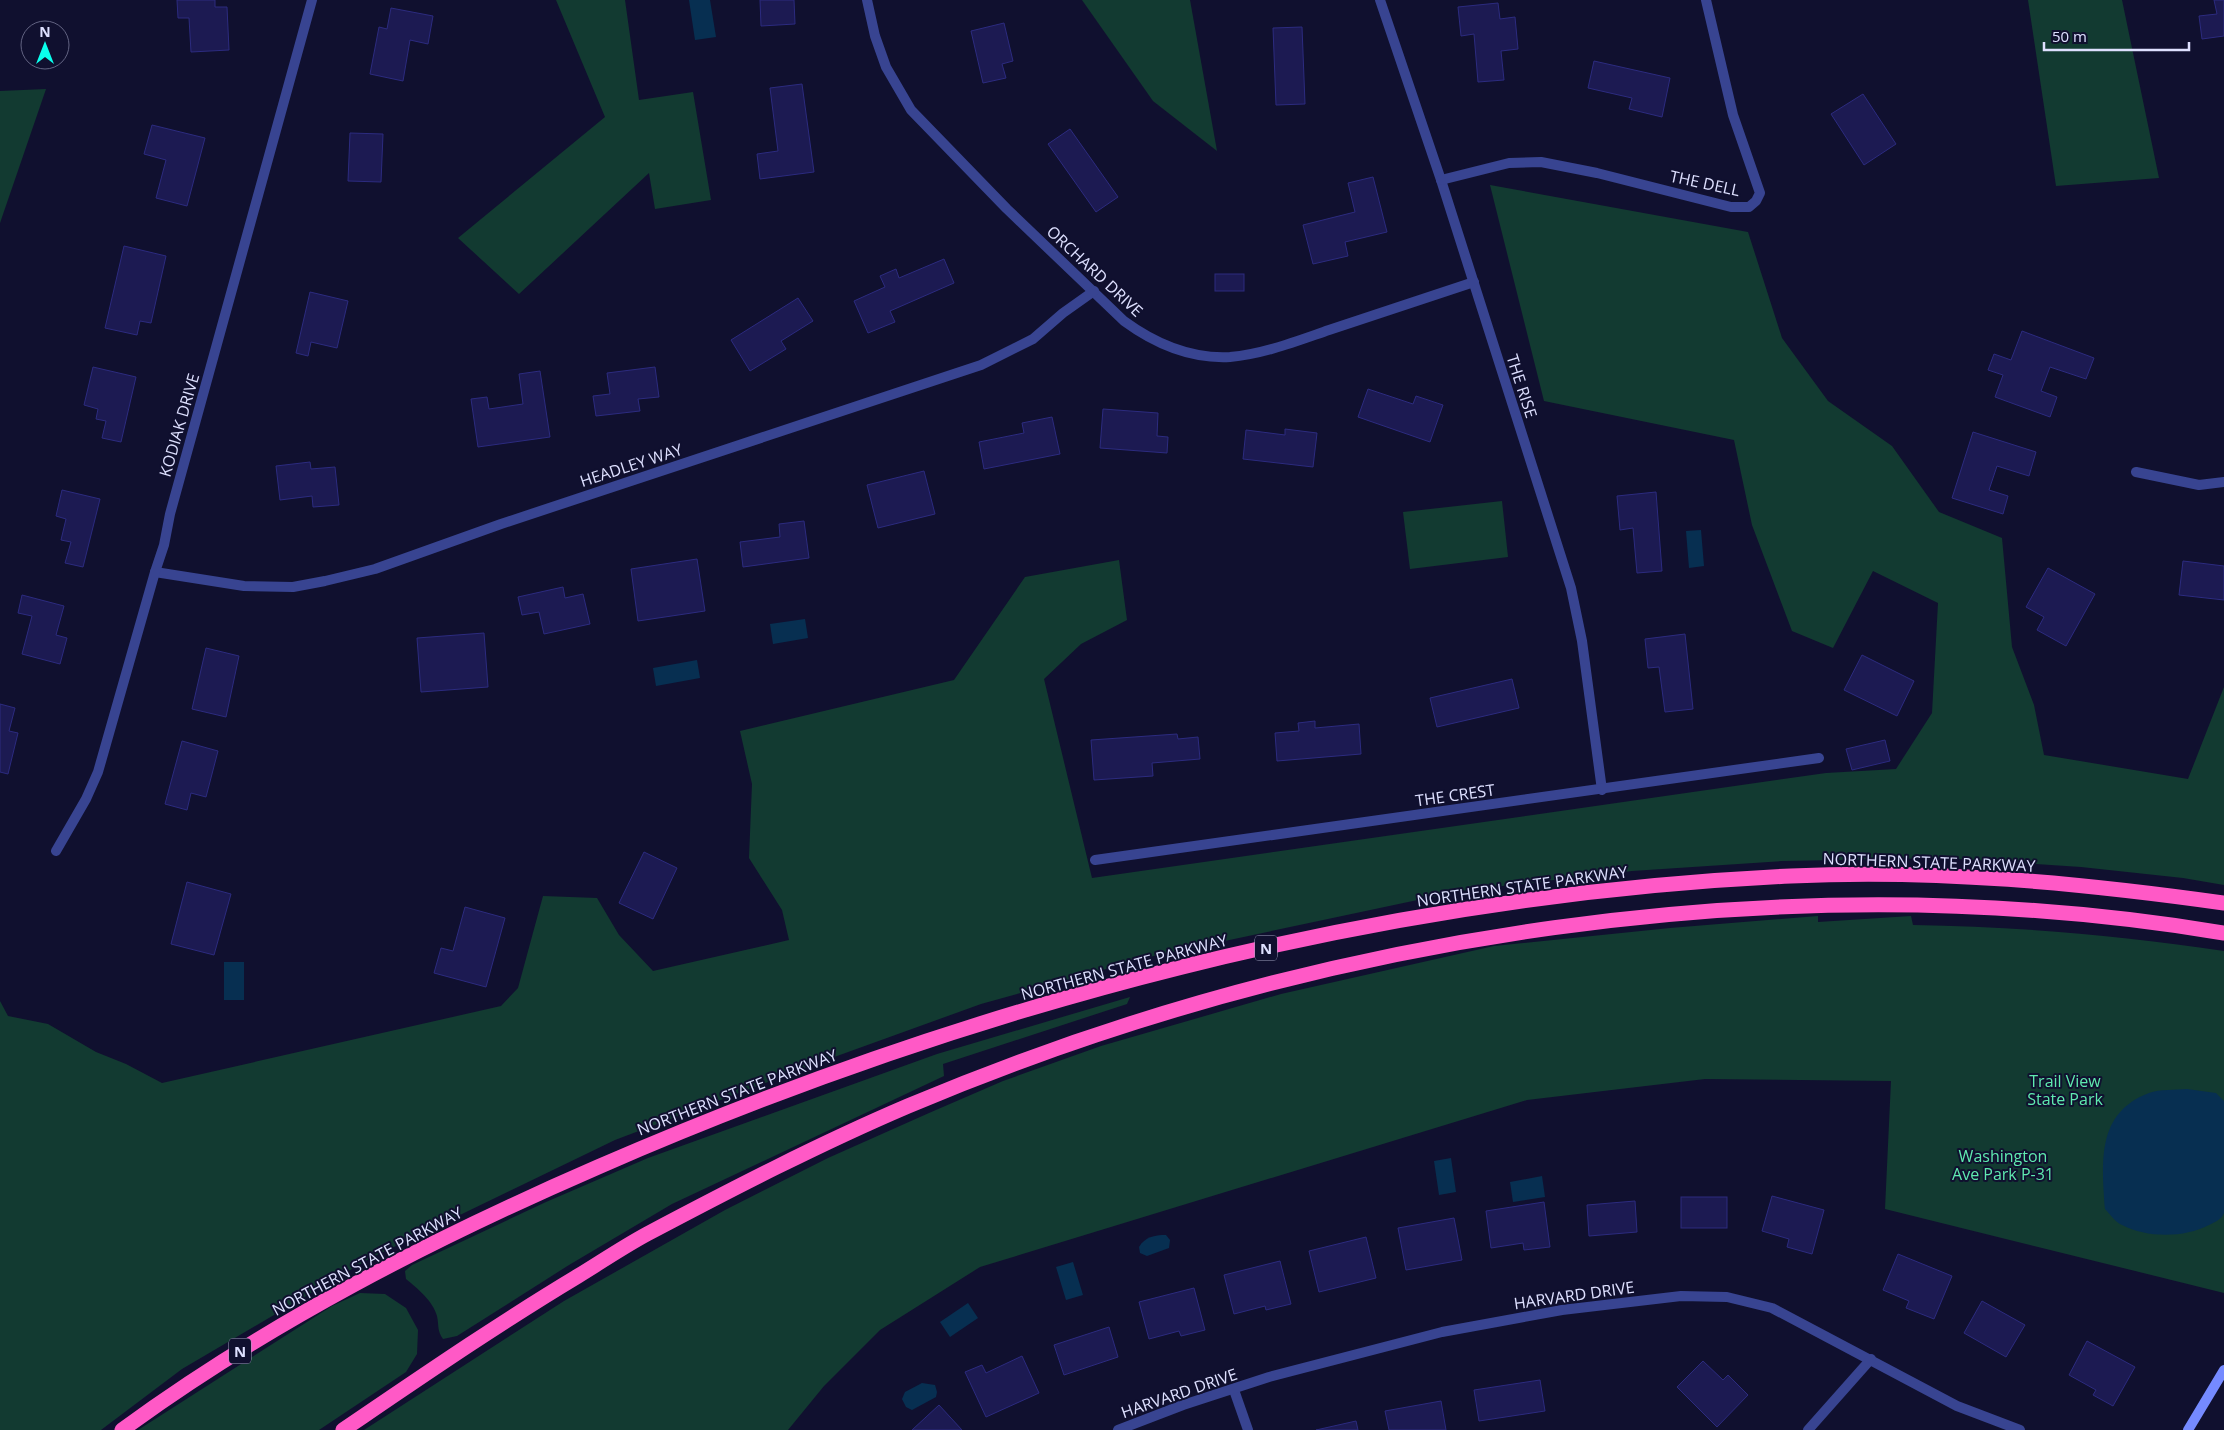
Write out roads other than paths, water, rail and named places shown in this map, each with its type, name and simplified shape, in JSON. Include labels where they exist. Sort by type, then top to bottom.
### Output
[{"type":"highway","name":"NORTHERN STATE PARKWAY","points":[[122,1430],[262,1336],[392,1265],[517,1202],[686,1129],[841,1070],[1042,1004],[1138,978],[1300,941],[1398,922],[1557,896],[1680,883],[1797,876],[1927,876],[2103,887],[2224,903]]},
{"type":"highway","name":"N","points":[[343,1430],[525,1308],[634,1242],[788,1162],[908,1106],[1042,1054],[1144,1020],[1256,988],[1369,961],[1546,928],[1662,915],[1810,905],[1934,906],[2026,910],[2134,920],[2224,933]]},
{"type":"main road","points":[[2188,1430],[2224,1370]]},
{"type":"street","name":"KODIAK DRIVE","points":[[56,851],[86,799],[98,772],[164,545],[170,514],[312,0]]},
{"type":"street","name":"ORCHARD DRIVE","points":[[867,0],[875,36],[886,67],[911,110],[1007,209],[1124,321],[1142,334],[1163,345],[1198,355],[1230,357],[1272,349],[1474,282]]},
{"type":"street","name":"THE RISE","points":[[1380,0],[1474,282],[1570,588],[1582,640],[1602,790]]},
{"type":"street","name":"THE DELL","points":[[1441,180],[1509,163],[1541,162],[1597,173],[1731,207],[1749,207],[1756,202],[1760,193],[1733,115],[1706,0]]},
{"type":"street","name":"HEADLEY WAY","points":[[155,572],[244,586],[293,587],[325,582],[374,569],[502,524],[981,365],[1034,339],[1063,313],[1094,291]]},
{"type":"street","points":[[2136,472],[2198,485],[2224,482]]},
{"type":"street","name":"THE CREST","points":[[1095,860],[1819,758]]},
{"type":"street","name":"HARVARD DRIVE","points":[[1118,1430],[1183,1405],[1234,1390],[1269,1377],[1336,1358],[1442,1332],[1562,1310],[1681,1296],[1727,1297],[1772,1308],[1957,1406],[2020,1430]]},
{"type":"street","points":[[1808,1430],[1870,1359]]},
{"type":"street","points":[[1234,1390],[1248,1430]]},
{"type":"water","points":[[689,0],[710,0],[716,37],[695,40]]},
{"type":"water","points":[[1701,530],[1704,566],[1689,568],[1686,531]]},
{"type":"water","points":[[805,619],[808,638],[773,644],[770,624]]},
{"type":"water","points":[[697,660],[700,678],[656,686],[653,668]]},
{"type":"water","points":[[224,962],[244,962],[244,1000],[224,1000]]},
{"type":"water","points":[[2187,1089],[2216,1093],[2224,1101],[2224,1213],[2216,1222],[2199,1229],[2177,1234],[2154,1234],[2122,1225],[2105,1209],[2104,1157],[2106,1141],[2111,1126],[2119,1113],[2132,1102],[2149,1093],[2163,1090]]},
{"type":"water","points":[[1451,1158],[1456,1192],[1439,1195],[1434,1161]]},
{"type":"water","points":[[1542,1176],[1545,1197],[1513,1202],[1510,1182]]},
{"type":"water","points":[[1166,1235],[1170,1240],[1169,1248],[1147,1256],[1140,1253],[1139,1247],[1147,1239]]},
{"type":"water","points":[[1073,1262],[1083,1295],[1066,1300],[1056,1267]]},
{"type":"water","points":[[968,1303],[978,1318],[950,1337],[940,1322]]},
{"type":"water","points":[[922,1383],[935,1385],[936,1397],[912,1410],[906,1407],[902,1399],[905,1392]]},
{"type":"park label","name":"Trail View State Park","points":[[2065,1090]]},
{"type":"park label","name":"Washington Ave Park P-31","points":[[2003,1165]]}]
